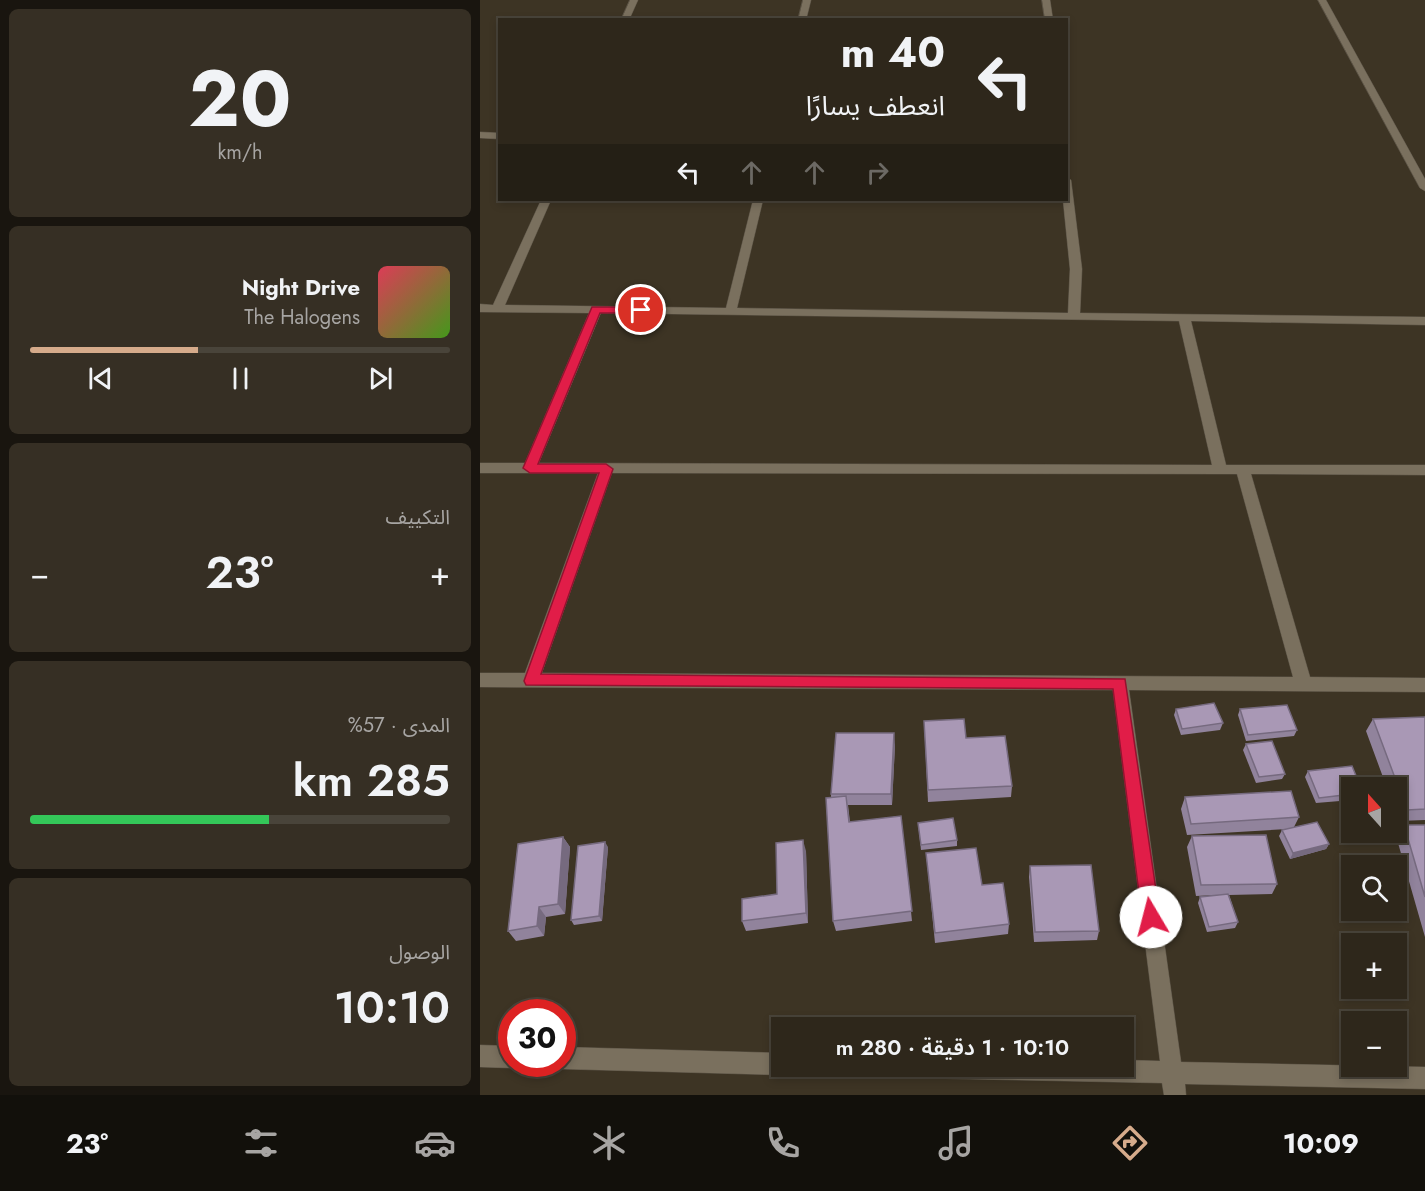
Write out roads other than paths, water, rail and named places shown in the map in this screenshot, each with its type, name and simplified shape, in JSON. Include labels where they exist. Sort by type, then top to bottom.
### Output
[{"type":"street","points":[[626,18],[634,0]]},
{"type":"street","points":[[802,18],[807,0]]},
{"type":"street","points":[[1046,0],[1049,18]]},
{"type":"street","points":[[1322,0],[1425,188]]},
{"type":"street","points":[[480,135],[498,136]]},
{"type":"street","points":[[1068,198],[1076,269],[1074,316]]},
{"type":"street","points":[[497,309],[546,201]]},
{"type":"street","points":[[731,310],[758,201]]},
{"type":"street","points":[[480,308],[1425,321]]},
{"type":"street","points":[[530,468],[596,310]]},
{"type":"street","points":[[1184,318],[1220,470]]},
{"type":"street","points":[[480,468],[1425,470]]},
{"type":"street","points":[[531,681],[606,469]]},
{"type":"street","points":[[1243,470],[1303,684]]},
{"type":"street","points":[[480,680],[1425,685]]},
{"type":"street","points":[[1120,683],[1174,1085]]},
{"type":"street","points":[[480,1056],[498,1057]]},
{"type":"street","points":[[576,1058],[771,1064]]},
{"type":"street","points":[[1047,1077],[1174,1085],[1425,1078]]}]
